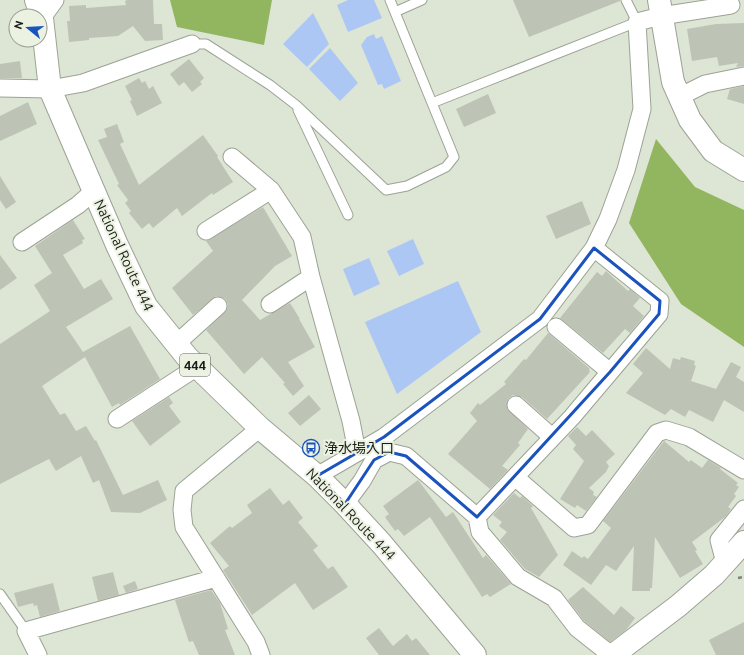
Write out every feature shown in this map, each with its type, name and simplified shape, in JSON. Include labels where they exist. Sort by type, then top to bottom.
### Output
[{"type":"main road","points":[[660,8],[672,82],[690,120],[713,151],[744,170]]},
{"type":"main road","name":"National Route 444","points":[[44,48],[50,89],[146,306],[176,344],[197,367],[260,428],[317,476],[345,504],[381,543],[468,652]]},
{"type":"main road","points":[[612,655],[678,606],[725,563],[744,542]]},
{"type":"street","points":[[41,8],[55,0]]},
{"type":"street","points":[[317,476],[384,437],[540,319],[594,248],[608,219],[626,170],[642,109],[637,22],[660,8],[731,5]]},
{"type":"street","points":[[0,88],[50,89],[83,83],[192,44]]},
{"type":"street","points":[[679,97],[705,84],[744,76]]},
{"type":"street","points":[[232,157],[270,190],[302,237],[311,278],[352,421],[357,452]]},
{"type":"street","points":[[206,231],[270,190]]},
{"type":"street","points":[[22,242],[78,205],[94,191]]},
{"type":"street","points":[[477,517],[552,437],[659,314],[660,301],[594,248]]},
{"type":"street","points":[[270,304],[311,278]]},
{"type":"street","points":[[176,344],[218,306]]},
{"type":"street","points":[[556,327],[610,372]]},
{"type":"street","points":[[117,419],[197,367]]},
{"type":"street","points":[[516,406],[552,437]]},
{"type":"street","points":[[260,428],[184,491],[182,510],[184,527],[256,642],[261,655]]},
{"type":"street","points":[[514,477],[574,528],[588,525],[657,433],[666,430],[689,437],[744,470]]},
{"type":"street","points":[[345,504],[362,481],[374,460],[389,452],[406,456],[477,517],[480,532],[518,577],[554,598],[577,628],[612,655]]},
{"type":"street","points":[[725,563],[719,540],[744,509]]},
{"type":"street","points":[[38,655],[26,631],[216,578]]},
{"type":"lane","points":[[192,44],[206,44],[270,85],[296,105],[386,190],[407,186],[446,167],[454,156],[390,0]]},
{"type":"lane","points":[[395,12],[422,0]]},
{"type":"lane","points":[[432,102],[637,22],[626,0]]},
{"type":"lane","points":[[296,105],[348,215]]},
{"type":"lane","points":[[0,594],[26,631]]},
{"type":"highlighted area","points":[[594,248],[660,301],[659,314],[610,372],[477,517],[406,456],[389,452],[374,460],[345,504],[317,476],[384,437],[540,319]]},
{"type":"green space","points":[[170,0],[272,0],[264,45],[177,27]]},
{"type":"green space","points":[[656,139],[695,187],[744,210],[744,347],[681,304],[629,223]]},
{"type":"water","points":[[348,0],[374,0],[382,18],[348,32],[337,5]]},
{"type":"water","points":[[313,13],[329,44],[307,67],[283,44]]},
{"type":"water","points":[[374,34],[376,39],[382,36],[401,81],[384,89],[382,84],[378,85],[361,45],[367,37]]},
{"type":"water","points":[[330,48],[358,83],[340,101],[309,69]]},
{"type":"water","points":[[413,239],[424,264],[399,276],[387,251]]},
{"type":"water","points":[[369,258],[380,284],[354,296],[343,269]]},
{"type":"water","points":[[458,281],[481,332],[397,394],[365,322]]},
{"type":"building","points":[[153,0],[154,24],[162,24],[163,40],[145,41],[133,26],[118,36],[89,38],[89,40],[69,42],[67,21],[70,21],[69,6],[86,5],[86,8],[126,5],[125,1]]},
{"type":"building","points":[[513,0],[620,0],[620,1],[529,37]]},
{"type":"building","points":[[744,23],[744,66],[736,67],[738,63],[719,66],[717,57],[692,61],[687,29],[716,24]]},
{"type":"building","points":[[189,59],[204,78],[200,82],[202,84],[192,92],[184,82],[179,86],[170,74]]},
{"type":"building","points":[[20,61],[22,78],[0,78],[0,64]]},
{"type":"building","points":[[139,78],[142,83],[145,81],[149,89],[153,86],[162,103],[137,116],[130,101],[132,100],[125,86]]},
{"type":"building","points":[[744,86],[744,104],[727,99],[730,89]]},
{"type":"building","points":[[488,94],[496,113],[464,127],[456,109]]},
{"type":"building","points":[[28,102],[37,124],[0,141],[0,116]]},
{"type":"building","points":[[117,124],[124,142],[120,144],[139,185],[203,135],[218,156],[217,157],[233,182],[213,195],[212,193],[182,216],[177,208],[153,228],[149,223],[142,229],[129,213],[131,211],[125,203],[128,200],[117,185],[119,184],[98,140],[107,137],[104,129]]},
{"type":"building","points":[[0,176],[16,202],[6,209],[0,200]]},
{"type":"building","points":[[582,201],[591,224],[556,239],[546,216]]},
{"type":"building","points":[[263,207],[292,256],[275,266],[242,300],[260,320],[290,303],[315,347],[288,362],[304,386],[293,396],[283,384],[285,383],[262,357],[244,374],[206,330],[227,309],[228,304],[225,299],[216,296],[193,315],[172,288],[213,251],[206,241]]},
{"type":"building","points":[[73,220],[85,239],[82,240],[83,243],[63,255],[84,289],[101,279],[113,299],[66,327],[83,352],[130,326],[160,379],[120,405],[119,403],[112,407],[85,357],[42,386],[60,415],[65,413],[76,431],[86,426],[95,441],[96,440],[123,495],[158,480],[167,500],[140,513],[111,512],[99,480],[93,483],[81,456],[56,471],[49,459],[0,484],[0,344],[50,311],[34,285],[52,273],[35,246]]},
{"type":"building","points":[[0,255],[17,278],[0,290]]},
{"type":"building","points":[[606,271],[628,291],[630,289],[640,298],[633,306],[644,316],[630,333],[625,329],[603,353],[560,318],[597,272],[602,276]]},
{"type":"building","points":[[548,333],[590,369],[590,372],[547,419],[522,397],[513,395],[508,399],[507,408],[528,429],[518,443],[520,445],[502,466],[508,470],[490,489],[448,454],[477,421],[470,413],[478,403],[480,405],[506,384],[504,382],[524,359],[526,360]]},
{"type":"building","points":[[646,348],[670,369],[673,358],[680,360],[681,357],[695,361],[694,365],[696,366],[691,381],[716,389],[731,362],[741,367],[736,377],[744,382],[744,412],[724,400],[713,422],[689,410],[685,417],[671,409],[665,415],[626,393],[643,373],[633,364]]},
{"type":"building","points":[[309,395],[321,409],[300,426],[288,413]]},
{"type":"building","points":[[169,397],[173,403],[169,406],[181,422],[150,446],[132,421]]},
{"type":"building","points":[[577,427],[586,436],[592,430],[615,454],[606,462],[609,466],[606,472],[589,488],[594,492],[593,495],[597,497],[586,511],[577,505],[575,508],[560,499],[584,461],[573,449],[576,445],[568,436]]},
{"type":"building","points":[[664,441],[689,462],[691,460],[702,468],[708,460],[721,468],[720,469],[738,483],[736,485],[739,487],[734,494],[736,496],[728,507],[731,509],[725,517],[692,542],[697,550],[695,551],[703,564],[680,578],[655,537],[652,588],[650,588],[650,591],[632,591],[634,546],[616,571],[606,565],[591,585],[563,565],[572,551],[582,558],[584,556],[588,559],[611,528],[603,521]]},
{"type":"building","points":[[418,480],[446,517],[453,512],[483,558],[486,555],[511,584],[490,597],[487,594],[482,597],[430,517],[404,536],[398,529],[395,531],[385,517],[389,514],[383,506]]},
{"type":"building","points":[[270,488],[283,505],[289,500],[303,518],[298,522],[318,546],[313,550],[328,569],[333,566],[348,587],[313,610],[295,583],[252,615],[223,570],[229,566],[210,543],[230,526],[232,528],[252,513],[247,505]]},
{"type":"building","points":[[514,493],[520,498],[522,496],[533,506],[531,508],[558,555],[539,577],[525,569],[500,540],[507,532],[499,526],[502,522],[493,515]]},
{"type":"building","points":[[113,572],[119,595],[98,601],[92,577]]},
{"type":"building","points":[[135,581],[138,589],[126,593],[123,586]]},
{"type":"building","points":[[53,583],[60,611],[40,617],[37,605],[34,606],[33,603],[18,607],[14,593]]},
{"type":"building","points":[[583,587],[614,615],[621,606],[635,618],[626,630],[610,642],[584,621],[568,600]]},
{"type":"building","points":[[211,590],[220,603],[228,629],[225,630],[235,655],[199,655],[193,641],[189,642],[175,600]]},
{"type":"building","points":[[744,622],[744,655],[716,655],[709,640]]},
{"type":"building","points":[[379,628],[393,646],[407,634],[412,641],[416,638],[430,655],[379,655],[366,638]]},
{"type":"place","name":"浄水場入口","points":[[311,448]]}]
